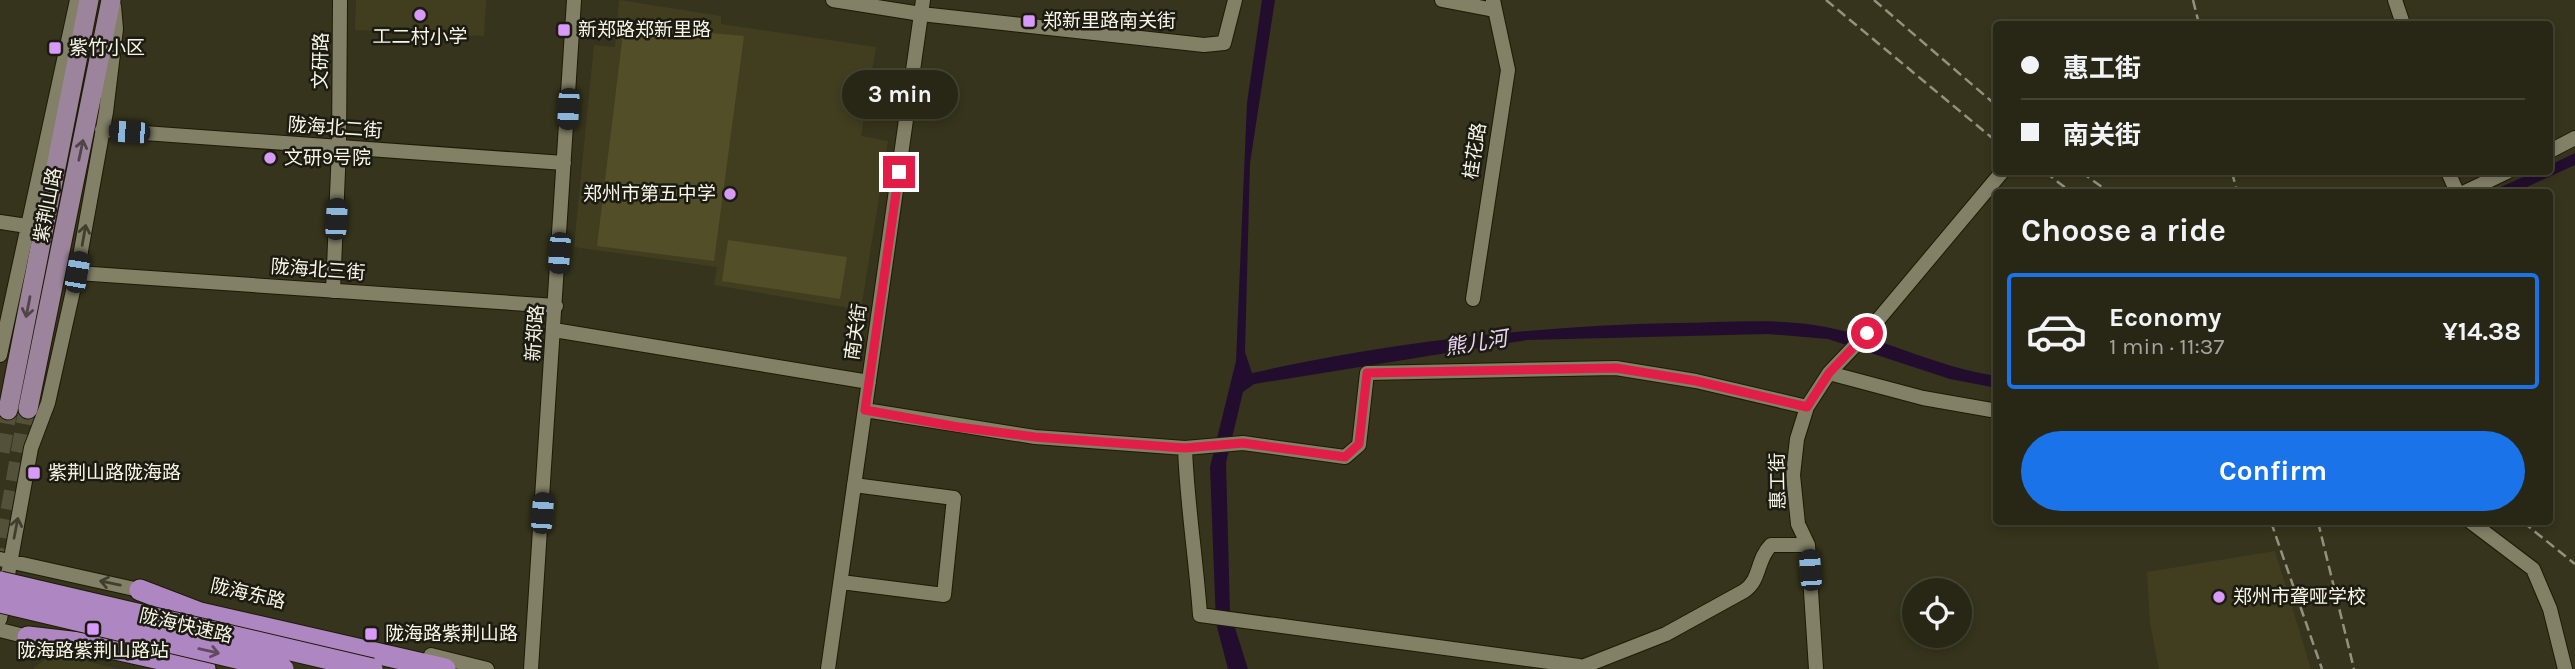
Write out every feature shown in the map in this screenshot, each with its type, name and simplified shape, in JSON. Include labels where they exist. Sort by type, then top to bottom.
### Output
[{"type":"highway","name":"陇海快速路","points":[[0,582],[372,669]]},
{"type":"highway","points":[[140,590],[200,613],[444,669]]},
{"type":"highway","name":"陇海快速路","points":[[0,602],[283,669]]},
{"type":"highway","points":[[28,637],[97,645],[205,669]]},
{"type":"main road","name":"紫荆山路","points":[[8,410],[89,0]]},
{"type":"main road","name":"紫荆山路","points":[[28,409],[112,0]]},
{"type":"street","points":[[0,355],[77,0]]},
{"type":"street","points":[[0,619],[5,560],[31,448],[48,403],[77,272],[102,130],[116,29],[112,0]]},
{"type":"street","name":"文研路","points":[[332,291],[339,147],[340,0]]},
{"type":"street","name":"新郑路","points":[[531,669],[574,0]]},
{"type":"street","points":[[833,0],[922,7],[1216,45],[1227,37],[1235,0]]},
{"type":"street","points":[[1442,0],[1493,5]]},
{"type":"street","points":[[2395,0],[2402,21]]},
{"type":"street","name":"桂花路","points":[[1473,299],[1508,70],[1493,5]]},
{"type":"street","name":"南关街","points":[[828,669],[922,7]]},
{"type":"street","name":"陇海北二街","points":[[102,130],[564,163]]},
{"type":"street","points":[[2553,149],[2575,138]]},
{"type":"street","name":"惠工街","points":[[1816,669],[1808,545],[1798,524],[1793,475],[1797,439],[1807,407],[1829,373],[1867,333],[1999,175]]},
{"type":"street","points":[[2471,189],[2501,175]]},
{"type":"street","points":[[0,222],[27,226]]},
{"type":"street","name":"陇海北三街","points":[[77,272],[556,306]]},
{"type":"street","points":[[554,330],[869,383]]},
{"type":"street","points":[[865,410],[958,427],[1035,437],[1185,448],[1206,444],[1243,443],[1345,457],[1353,453],[1359,444],[1367,373],[1616,368],[1696,381],[1807,407]]},
{"type":"street","points":[[1829,373],[1923,398],[1993,410]]},
{"type":"street","points":[[1185,448],[1187,508],[1196,547],[1200,615],[1237,618],[1578,668],[1666,634],[1744,591],[1754,583],[1758,561],[1771,545],[1808,545]]},
{"type":"street","points":[[841,582],[944,595],[954,498],[854,485]]},
{"type":"street","points":[[2475,525],[2533,569],[2550,609],[2565,669]]},
{"type":"street","name":"陇海东路","points":[[5,560],[487,669]]},
{"type":"street","points":[[0,630],[170,669]]},
{"type":"shaded area","name":"工二村小学","points":[[356,0],[486,0],[484,36],[355,30]]},
{"type":"shaded area","name":"郑州市第五中学","points":[[619,0],[721,16],[721,24],[876,47],[861,136],[888,141],[861,310],[714,285],[717,267],[574,247],[594,45],[615,47]]},
{"type":"shaded area","points":[[624,25],[744,36],[714,261],[597,246]]},
{"type":"shaded area","points":[[728,240],[847,257],[840,299],[722,281]]},
{"type":"shaded area","name":"郑州市聋哑学校","points":[[2275,551],[2311,669],[2159,669],[2150,623],[2147,572]]},
{"type":"shaded area","points":[[52,653],[119,669],[33,669]]},
{"type":"water","name":"熊儿河","points":[[1262,0],[1275,0],[1250,163],[1245,352],[1252,373],[1410,344],[1516,332],[1623,325],[1763,321],[1837,329],[1950,366],[1993,375],[1993,387],[1950,379],[1828,339],[1768,334],[1527,340],[1254,384],[1243,392],[1226,463],[1230,612],[1248,669],[1228,669],[1216,623],[1210,467],[1236,361],[1247,103]]},
{"type":"water","points":[[2575,153],[2575,165],[2523,189],[2496,189],[2528,175],[2553,175],[2553,164]]},
{"type":"tunnel","points":[[0,567],[28,409]]},
{"type":"tunnel","points":[[0,452],[8,410]]},
{"type":"railway","points":[[1826,0],[1993,139]]},
{"type":"railway","points":[[1874,0],[1993,103]]},
{"type":"railway","points":[[2193,0],[2198,21]]},
{"type":"railway","points":[[2049,175],[2067,189]]},
{"type":"railway","points":[[2085,175],[2105,189]]},
{"type":"railway","points":[[2233,175],[2236,189]]},
{"type":"railway","points":[[2272,525],[2322,669]]},
{"type":"railway","points":[[2319,525],[2354,669]]},
{"type":"railway","points":[[2527,525],[2575,564]]},
{"type":"place","name":"工二村小学","points":[[420,15]]},
{"type":"place","name":"郑新里路南关街","points":[[1029,21]]},
{"type":"place","name":"新郑路郑新里路","points":[[564,30]]},
{"type":"place","name":"紫竹小区","points":[[55,48]]},
{"type":"place","name":"文研9号院","points":[[270,158]]},
{"type":"place","name":"郑州市第五中学","points":[[730,194]]},
{"type":"place","name":"紫荆山路陇海路","points":[[34,473]]},
{"type":"place","name":"郑州市聋哑学校","points":[[2219,597]]},
{"type":"place","name":"陇海路紫荆山路站","points":[[93,629]]},
{"type":"place","name":"陇海路紫荆山路","points":[[371,634]]},
{"type":"route","points":[[899,172],[865,410],[958,427],[1035,437],[1185,448],[1206,444],[1243,443],[1345,457],[1353,453],[1359,444],[1367,373],[1616,368],[1696,381],[1807,407],[1829,373],[1867,333]]}]
